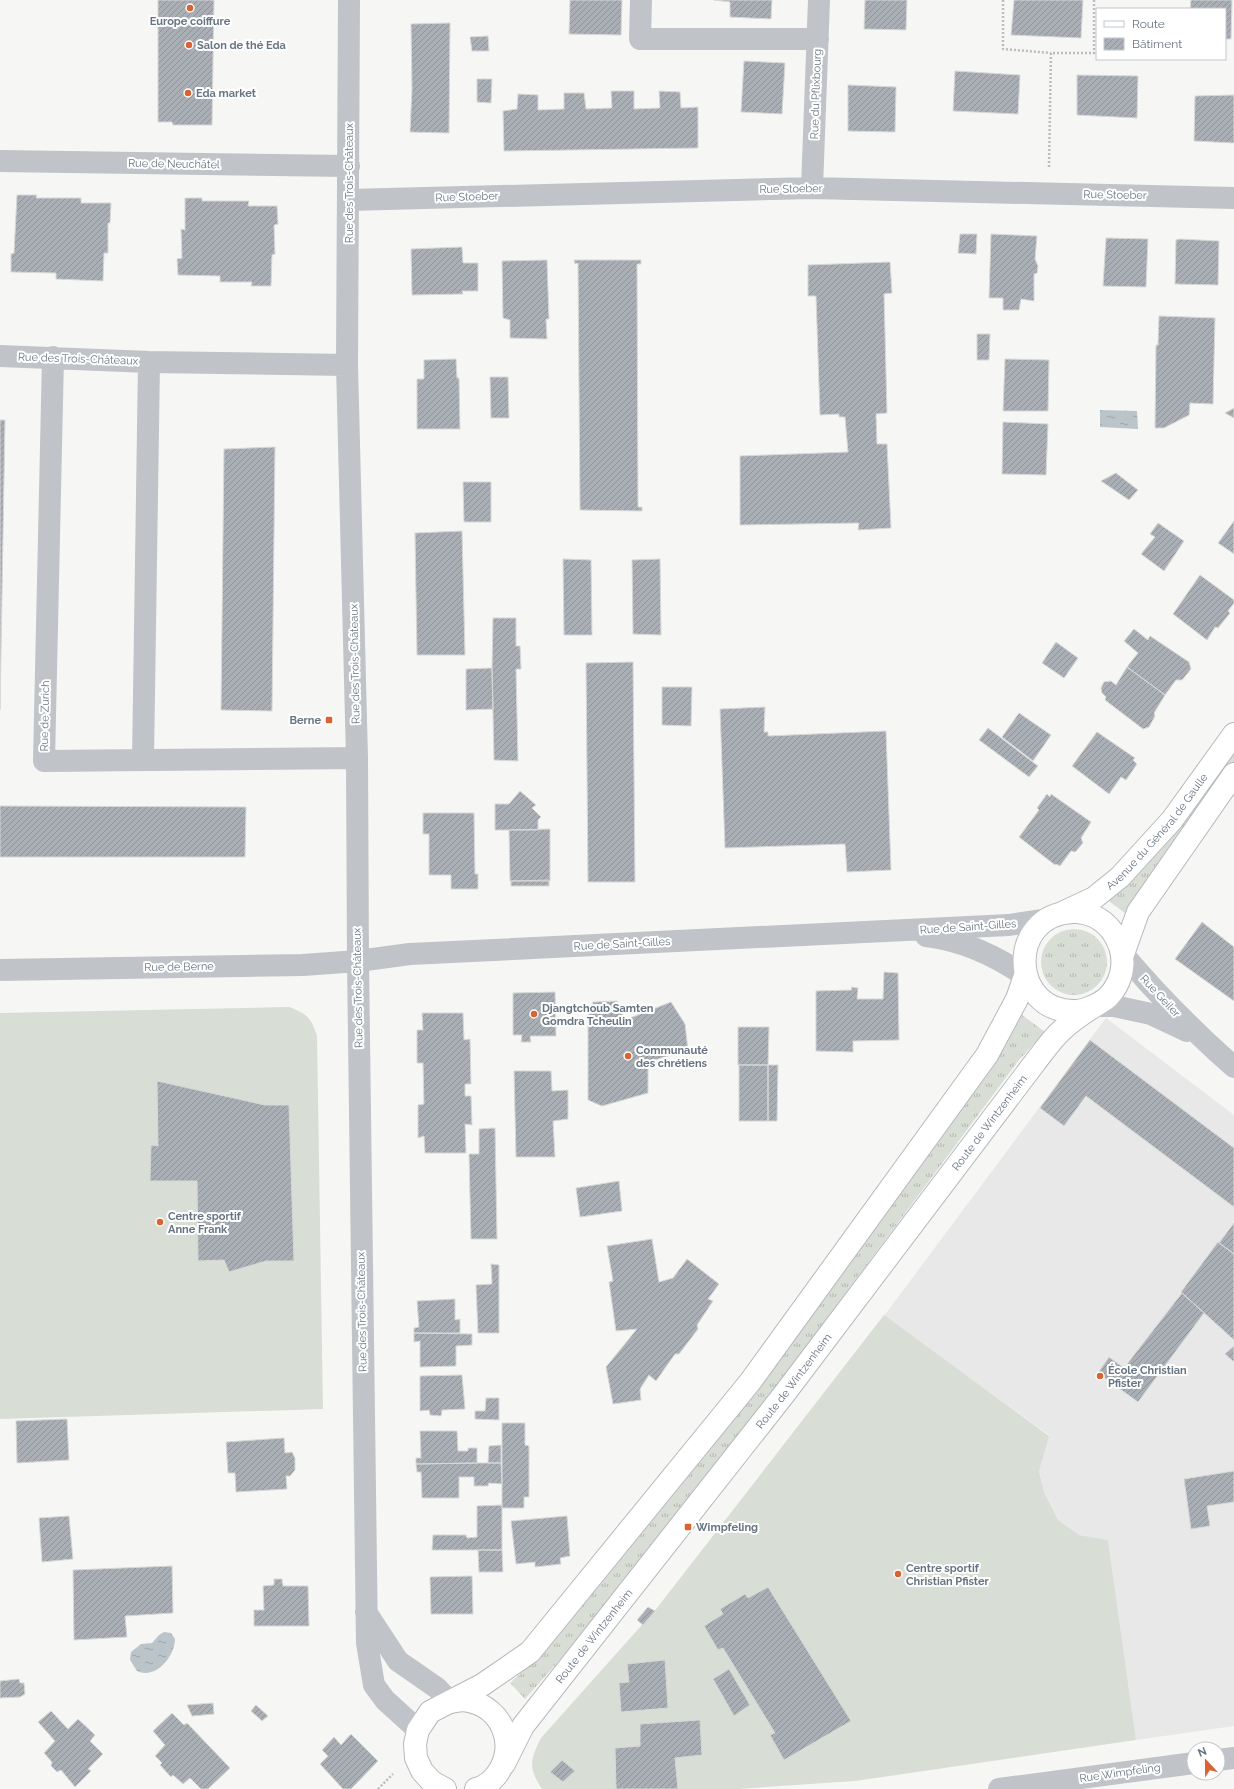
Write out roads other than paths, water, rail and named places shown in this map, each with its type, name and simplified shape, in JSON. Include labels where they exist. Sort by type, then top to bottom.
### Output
[{"type":"main road","name":"Avenue du Général de Gaulle","points":[[1055,915],[1094,898],[1120,877],[1172,820],[1234,734]]},
{"type":"main road","points":[[1123,954],[1138,912],[1234,774]]},
{"type":"main road","name":"Route de Wintzenheim","points":[[494,1780],[523,1726],[785,1393],[1036,1061],[1060,1031],[1107,998],[1117,985],[1122,970],[1123,954],[1118,938],[1108,926],[1095,916],[1079,912],[1055,915],[1035,929],[1027,943],[1024,959],[1026,976],[1033,990],[1045,1002],[1060,1009],[1076,1011],[1094,1006]]},
{"type":"main road","name":"Route de Wintzenheim","points":[[418,1730],[430,1712],[482,1685],[530,1652],[750,1382],[987,1055],[1017,999],[1026,976]]},
{"type":"main road","points":[[450,1702],[467,1700],[484,1706],[497,1717],[505,1732],[507,1748],[494,1780]]},
{"type":"main road","points":[[418,1730],[415,1744],[416,1758],[422,1771],[434,1787]]},
{"type":"street","name":"Rue des Trois-Châteaux","points":[[349,0],[347,365],[357,758],[358,961],[367,1643],[374,1686],[385,1700],[418,1730]]},
{"type":"street","points":[[641,0],[640,39],[818,39]]},
{"type":"street","name":"Rue du Pflixbourg","points":[[812,188],[819,0]]},
{"type":"street","name":"Rue de Neuchâtel","points":[[0,161],[349,166]]},
{"type":"street","name":"Rue Stoeber","points":[[349,200],[812,188],[1234,198]]},
{"type":"street","name":"Rue des Trois-Châteaux","points":[[0,356],[149,362],[347,365]]},
{"type":"street","name":"Rue de Zurich","points":[[53,358],[44,761],[357,758]]},
{"type":"street","points":[[143,760],[149,362]]},
{"type":"street","name":"Rue de Saint-Gilles","points":[[358,961],[410,954],[1009,925],[1055,915]]},
{"type":"street","name":"Rue de Saint-Gilles","points":[[887,932],[947,939],[1003,961],[1026,976]]},
{"type":"street","name":"Rue Geiler","points":[[1123,954],[1147,982],[1199,1037],[1234,1067]]},
{"type":"street","name":"Rue de Berne","points":[[0,970],[303,965],[358,961]]},
{"type":"street","name":"Rue Geiler","points":[[1094,1006],[1114,1006],[1151,1014],[1199,1037]]},
{"type":"street","points":[[366,1611],[398,1661],[437,1688],[450,1702]]},
{"type":"street","name":"Rue Wimpfeling","points":[[999,1789],[1186,1764]]},
{"type":"water","points":[[1100,410],[1137,411],[1138,429],[1100,427]]},
{"type":"water","points":[[164,1632],[171,1633],[175,1639],[172,1652],[168,1659],[163,1665],[151,1672],[144,1673],[137,1671],[130,1660],[131,1652],[141,1644],[152,1643]]},
{"type":"place","name":"Europe coiffure","points":[[190,8]]},
{"type":"place","name":"Salon de thé Eda","points":[[189,45]]},
{"type":"place","name":"Eda market","points":[[188,93]]},
{"type":"place","name":"Berne","points":[[329,720]]},
{"type":"place","name":"Djangtchoub Samten Gomdra Tcheulin","points":[[534,1014]]},
{"type":"place","name":"Communauté des chrétiens","points":[[628,1056]]},
{"type":"place","name":"Centre sportif Anne Frank","points":[[160,1222]]},
{"type":"place","name":"École Christian Pfister","points":[[1100,1376]]},
{"type":"place","name":"Wimpfeling","points":[[688,1527]]},
{"type":"place","name":"Centre sportif Christian Pfister","points":[[898,1574]]}]
